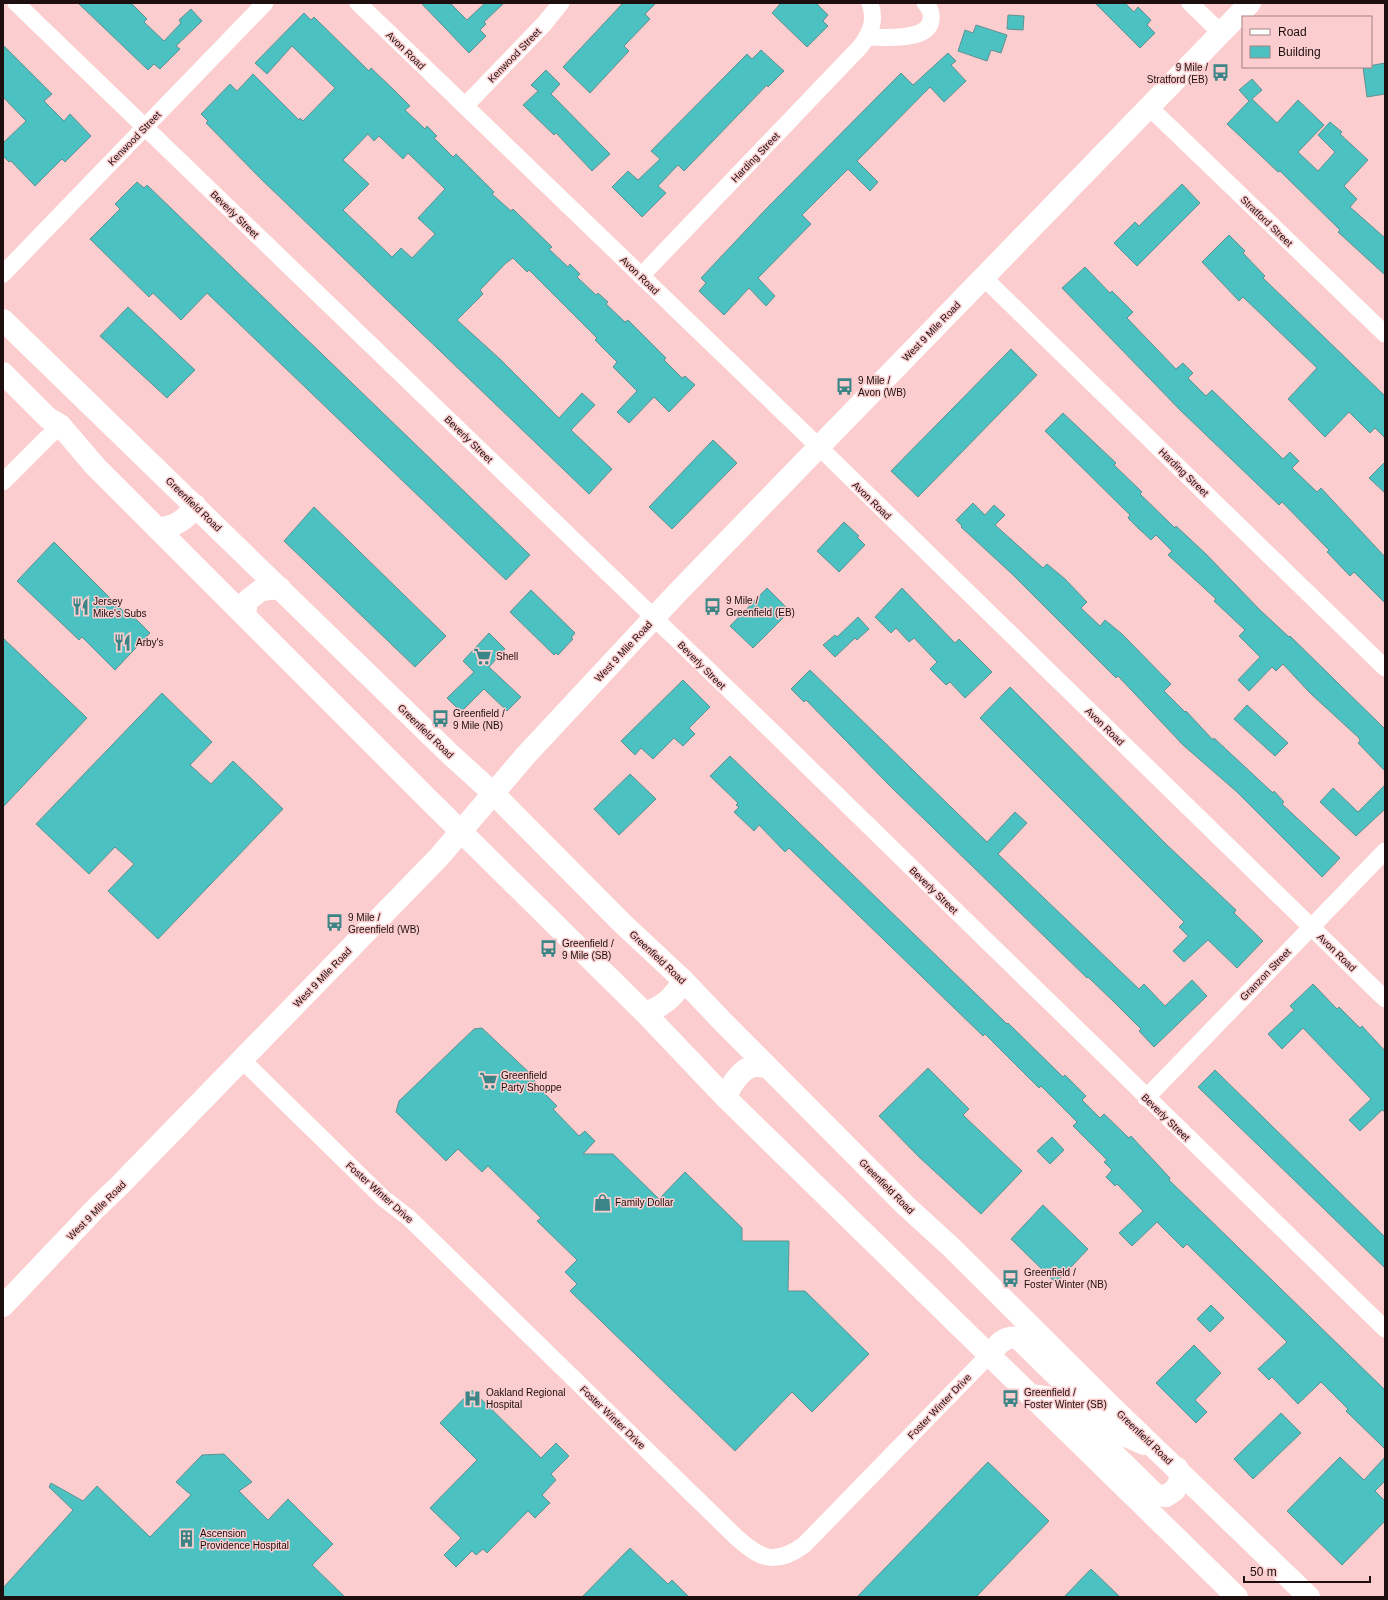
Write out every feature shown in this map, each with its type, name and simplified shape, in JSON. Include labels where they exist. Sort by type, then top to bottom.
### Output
[{"type":"main road","name":"West 9 Mile Road","points":[[3,1306],[96,1208],[242,1060],[461,832],[493,793],[653,618],[1250,3]]},
{"type":"main road","name":"Greenfield Road","points":[[3,320],[195,505],[442,747],[493,793],[622,923],[683,980],[767,1067],[905,1205],[952,1248],[1177,1468],[1296,1590],[1309,1597]]},
{"type":"main road","points":[[3,373],[48,418],[60,425],[95,466],[461,832],[645,1012],[725,1097],[1030,1395],[1223,1589],[1237,1597]]},
{"type":"main road","points":[[158,529],[171,527],[179,523],[185,519],[195,505]]},
{"type":"main road","points":[[245,615],[247,601],[257,593],[261,590],[280,588]]},
{"type":"main road","points":[[645,1012],[661,1006],[670,999],[678,991],[683,980]]},
{"type":"main road","points":[[725,1097],[734,1083],[747,1070],[754,1066],[767,1067]]},
{"type":"main road","points":[[989,1355],[1000,1342],[1011,1336],[1018,1338],[1112,1430],[1158,1450]]},
{"type":"main road","points":[[1030,1395],[1058,1399],[1156,1495],[1166,1496],[1175,1490],[1181,1479],[1177,1468]]},
{"type":"street","name":"Beverly Street","points":[[16,3],[653,618],[1385,1329]]},
{"type":"street","name":"Kenwood Street","points":[[3,274],[265,3]]},
{"type":"street","name":"Avon Road","points":[[358,3],[819,447],[1385,999]]},
{"type":"street","name":"Kenwood Street","points":[[465,106],[544,24],[561,3]]},
{"type":"street","name":"Harding Street","points":[[641,276],[846,63],[868,37],[873,18],[870,3]]},
{"type":"street","points":[[868,37],[913,36],[921,34],[931,22],[932,13],[925,3]]},
{"type":"street","points":[[1190,3],[1221,33]]},
{"type":"street","name":"Stratford Street","points":[[1149,107],[1385,334]]},
{"type":"street","name":"Harding Street","points":[[983,277],[1385,668]]},
{"type":"street","points":[[3,482],[60,425]]},
{"type":"street","name":"Granzon Street","points":[[1146,1098],[1385,851]]},
{"type":"street","name":"Foster Winter Drive","points":[[242,1060],[383,1198],[409,1218],[730,1531],[754,1552],[770,1558],[780,1558],[792,1554],[804,1545],[989,1355]]},
{"type":"building","points":[[78,3],[131,3],[147,19],[144,22],[164,41],[181,23],[179,20],[191,9],[202,21],[176,46],[180,49],[160,69],[154,64],[148,70]]},
{"type":"building","points":[[421,3],[450,3],[467,20],[485,3],[504,3],[484,22],[486,24],[480,30],[486,36],[469,53]]},
{"type":"building","points":[[623,3],[656,3],[645,14],[650,19],[624,46],[629,51],[590,93],[563,67]]},
{"type":"building","points":[[781,3],[816,3],[828,15],[823,21],[828,26],[807,47],[772,13]]},
{"type":"building","points":[[1095,3],[1125,3],[1134,12],[1138,7],[1151,20],[1147,25],[1155,33],[1140,48]]},
{"type":"building","points":[[304,13],[311,20],[314,17],[369,71],[371,68],[394,90],[410,106],[405,110],[425,129],[427,126],[437,136],[434,138],[453,157],[456,154],[494,192],[492,194],[511,211],[513,209],[552,247],[549,249],[568,267],[570,264],[580,274],[577,277],[596,295],[598,293],[608,302],[606,304],[625,322],[628,320],[666,358],[664,360],[682,378],[685,376],[695,385],[669,412],[654,397],[629,423],[617,412],[637,391],[613,367],[617,362],[595,340],[597,338],[529,270],[527,272],[513,258],[506,263],[480,290],[483,294],[457,320],[501,360],[559,418],[582,393],[595,405],[571,430],[612,469],[589,494],[262,180],[206,123],[208,121],[201,114],[230,84],[237,91],[253,74],[299,120],[300,118],[303,121],[335,88],[292,46],[267,74],[255,63]],"holes":[[[368,134],[374,141],[379,136],[403,159],[408,153],[445,189],[418,218],[435,234],[412,258],[401,248],[392,257],[343,210],[369,184],[343,160]]]},
{"type":"building","points":[[1008,15],[1024,16],[1023,30],[1007,29]]},
{"type":"building","points":[[976,25],[1007,35],[1001,53],[991,50],[987,61],[958,51],[965,30],[973,33]]},
{"type":"building","points":[[3,45],[52,94],[44,101],[64,121],[70,114],[91,136],[65,162],[62,159],[35,186],[11,161],[9,162],[3,156],[3,143],[26,121],[3,97]]},
{"type":"building","points":[[761,50],[784,71],[768,87],[767,85],[684,171],[678,165],[658,186],[666,193],[642,217],[612,187],[628,171],[638,180],[660,159],[651,151],[747,54],[752,59]]},
{"type":"building","points":[[948,53],[956,61],[951,65],[966,81],[944,102],[930,87],[857,161],[878,182],[870,191],[848,169],[802,215],[811,224],[758,278],[775,296],[766,306],[749,288],[724,315],[699,291],[706,283],[701,278],[766,209],[901,73],[913,85]]},
{"type":"building","points":[[1385,63],[1385,94],[1367,97],[1363,68],[1372,68],[1372,65]]},
{"type":"building","points":[[546,70],[560,84],[551,94],[610,154],[592,171],[556,133],[554,135],[523,105],[538,91],[531,85]]},
{"type":"building","points":[[1252,79],[1262,90],[1252,99],[1277,123],[1298,100],[1324,125],[1298,152],[1318,171],[1335,152],[1318,135],[1330,122],[1342,132],[1340,134],[1368,160],[1344,186],[1357,199],[1350,207],[1385,238],[1385,275],[1338,232],[1340,230],[1280,171],[1278,172],[1227,124],[1249,101],[1239,90]]},
{"type":"building","points":[[137,182],[144,188],[147,185],[530,555],[506,580],[207,293],[181,320],[153,293],[149,297],[90,239],[120,209],[115,204]]},
{"type":"building","points":[[1182,184],[1200,203],[1137,266],[1114,243],[1135,222],[1139,226]]},
{"type":"building","points":[[1229,235],[1245,251],[1243,253],[1265,276],[1263,278],[1385,396],[1385,438],[1375,428],[1370,433],[1349,412],[1325,437],[1288,399],[1317,368],[1243,297],[1239,301],[1202,262]]},
{"type":"building","points":[[1085,267],[1110,293],[1112,291],[1133,312],[1127,318],[1176,369],[1183,363],[1193,373],[1188,378],[1206,396],[1212,390],[1283,459],[1290,452],[1299,461],[1292,468],[1317,492],[1321,488],[1385,557],[1385,603],[1354,572],[1350,576],[1327,552],[1329,550],[1282,502],[1279,505],[1181,411],[1062,288]]},
{"type":"building","points":[[128,307],[195,370],[167,398],[100,336]]},
{"type":"building","points":[[1011,349],[1037,375],[918,497],[891,471]]},
{"type":"building","points":[[1063,413],[1116,463],[1114,465],[1142,492],[1140,494],[1175,528],[1176,526],[1205,553],[1260,610],[1289,637],[1290,636],[1385,729],[1385,771],[1358,743],[1360,741],[1359,738],[1310,693],[1283,664],[1276,671],[1272,667],[1249,691],[1238,680],[1260,657],[1239,636],[1245,630],[1214,601],[1216,599],[1168,555],[1172,551],[1156,535],[1151,540],[1138,528],[1128,518],[1130,515],[1045,431]]},
{"type":"building","points":[[713,440],[737,463],[672,529],[649,507]]},
{"type":"building","points":[[1385,462],[1385,493],[1369,478]]},
{"type":"building","points":[[973,503],[985,515],[994,505],[1005,515],[995,525],[1043,568],[1047,564],[1065,579],[1087,602],[1081,608],[1100,626],[1105,620],[1122,634],[1171,684],[1164,691],[1185,712],[1186,711],[1213,740],[1214,738],[1273,793],[1274,791],[1284,802],[1282,804],[1340,858],[1322,877],[1237,792],[1183,745],[1118,676],[1116,678],[1012,574],[961,527],[962,526],[956,520]]},
{"type":"building","points":[[314,507],[446,636],[415,667],[284,541]]},
{"type":"building","points":[[844,522],[859,536],[857,537],[865,545],[839,572],[817,551]]},
{"type":"building","points":[[54,542],[128,616],[131,614],[150,633],[115,670],[82,637],[79,640],[17,581]]},
{"type":"building","points":[[767,588],[790,611],[753,648],[730,626]]},
{"type":"building","points":[[902,588],[955,643],[959,639],[992,672],[965,698],[950,682],[946,685],[930,669],[937,662],[914,638],[909,642],[896,628],[891,633],[875,617]]},
{"type":"building","points":[[531,590],[575,633],[571,638],[573,639],[558,655],[556,653],[554,655],[510,612]]},
{"type":"building","points":[[858,617],[869,629],[857,640],[855,638],[835,657],[823,645],[835,635],[837,637]]},
{"type":"building","points":[[489,633],[505,649],[489,667],[521,697],[507,711],[484,689],[461,712],[447,698],[474,672],[463,661]]},
{"type":"building","points":[[3,638],[87,718],[3,807]]},
{"type":"building","points":[[810,670],[987,842],[1015,812],[1027,823],[998,854],[1139,989],[1144,984],[1165,1006],[1192,980],[1207,996],[1154,1047],[1139,1031],[1141,1029],[1116,1004],[1088,977],[1087,978],[890,786],[806,700],[804,702],[791,689]]},
{"type":"building","points":[[683,680],[710,707],[689,728],[695,734],[683,746],[674,738],[653,759],[641,748],[635,755],[621,741]]},
{"type":"building","points":[[1010,687],[1168,846],[1236,910],[1234,913],[1263,941],[1237,968],[1208,940],[1184,962],[1173,951],[1188,936],[1179,927],[1184,922],[980,718]]},
{"type":"building","points":[[162,693],[212,742],[190,765],[211,784],[233,761],[283,809],[158,939],[108,891],[134,864],[115,847],[89,874],[36,824]]},
{"type":"building","points":[[1247,705],[1288,743],[1275,756],[1234,719]]},
{"type":"building","points":[[730,756],[1007,1024],[1008,1023],[1063,1077],[1065,1075],[1086,1096],[1082,1100],[1100,1118],[1104,1114],[1129,1138],[1131,1136],[1170,1178],[1169,1180],[1385,1390],[1385,1449],[1346,1411],[1348,1409],[1321,1382],[1298,1404],[1272,1377],[1269,1380],[1258,1369],[1287,1342],[1187,1244],[1183,1248],[1157,1222],[1132,1246],[1119,1233],[1143,1211],[1117,1184],[1115,1186],[1106,1177],[1112,1170],[1104,1162],[1107,1160],[1073,1126],[1077,1122],[1041,1086],[1039,1088],[985,1034],[983,1036],[789,848],[785,852],[759,825],[754,831],[734,812],[739,807],[736,805],[738,803],[710,776]]},
{"type":"building","points":[[630,774],[656,799],[619,835],[594,809]]},
{"type":"building","points":[[1385,785],[1385,809],[1356,836],[1320,802],[1333,788],[1358,812]]},
{"type":"building","points":[[1313,984],[1337,1009],[1339,1007],[1360,1028],[1362,1026],[1385,1051],[1385,1112],[1382,1110],[1360,1131],[1349,1120],[1371,1099],[1303,1028],[1282,1049],[1268,1034],[1294,1010],[1290,1006]]},
{"type":"building","points":[[482,1028],[534,1077],[535,1084],[557,1106],[553,1109],[579,1136],[585,1131],[595,1141],[583,1154],[613,1154],[659,1199],[685,1172],[742,1228],[742,1241],[789,1241],[788,1291],[805,1291],[869,1354],[812,1412],[792,1392],[735,1451],[570,1291],[577,1284],[565,1272],[577,1260],[537,1221],[541,1218],[488,1166],[482,1172],[458,1149],[446,1161],[396,1112],[399,1101],[474,1029]]},
{"type":"building","points":[[928,1068],[969,1109],[963,1115],[1022,1171],[981,1214],[919,1157],[879,1116]]},
{"type":"building","points":[[1215,1070],[1385,1237],[1385,1268],[1198,1087]]},
{"type":"building","points":[[1052,1137],[1064,1150],[1050,1164],[1037,1151]]},
{"type":"building","points":[[1043,1205],[1088,1249],[1056,1283],[1011,1239]]},
{"type":"building","points":[[1211,1305],[1224,1318],[1210,1332],[1197,1319]]},
{"type":"building","points":[[1194,1345],[1221,1373],[1195,1400],[1207,1412],[1196,1423],[1156,1383]]},
{"type":"building","points":[[472,1390],[541,1458],[556,1443],[569,1456],[551,1474],[556,1480],[542,1495],[550,1503],[535,1518],[528,1511],[487,1553],[483,1549],[476,1555],[472,1551],[456,1567],[444,1555],[461,1538],[430,1508],[477,1460],[440,1423]]},
{"type":"building","points":[[1281,1413],[1301,1433],[1253,1479],[1234,1459]]},
{"type":"building","name":"Ascension Providence Hospital","points":[[224,1454],[252,1482],[239,1491],[268,1520],[288,1499],[333,1544],[312,1565],[345,1597],[3,1597],[3,1588],[73,1510],[49,1487],[51,1483],[83,1501],[97,1486],[150,1537],[191,1495],[176,1482],[202,1455]]},
{"type":"building","points":[[1340,1457],[1364,1480],[1385,1457],[1385,1481],[1375,1491],[1385,1501],[1385,1521],[1342,1565],[1287,1511]]},
{"type":"building","points":[[988,1462],[1049,1521],[976,1597],[857,1597]]},
{"type":"building","points":[[630,1548],[668,1584],[672,1580],[689,1597],[582,1597]]},
{"type":"building","points":[[1091,1569],[1120,1597],[1064,1597]]},
{"type":"place","name":"9 Mile / Stratford (EB)","points":[[1221,73]]},
{"type":"place","name":"9 Mile / Avon (WB)","points":[[845,386]]},
{"type":"place","name":"9 Mile / Greenfield (EB)","points":[[713,606]]},
{"type":"place","name":"Jersey Mike's Subs","points":[[80,607]]},
{"type":"place","name":"Arby's","points":[[123,642]]},
{"type":"place","name":"Shell","points":[[483,656]]},
{"type":"place","name":"Greenfield / 9 Mile (NB)","points":[[440,719]]},
{"type":"place","name":"9 Mile / Greenfield (WB)","points":[[335,923]]},
{"type":"place","name":"Greenfield / 9 Mile (SB)","points":[[549,949]]},
{"type":"place","name":"Greenfield Party Shoppe","points":[[488,1081]]},
{"type":"place","name":"Family Dollar","points":[[602,1202]]},
{"type":"place","name":"Greenfield / Foster Winter (NB)","points":[[1011,1278]]},
{"type":"place","name":"Oakland Regional Hospital","points":[[473,1398]]},
{"type":"place","name":"Greenfield / Foster Winter (SB)","points":[[1011,1398]]},
{"type":"place","name":"Ascension Providence Hospital","points":[[187,1539]]}]
